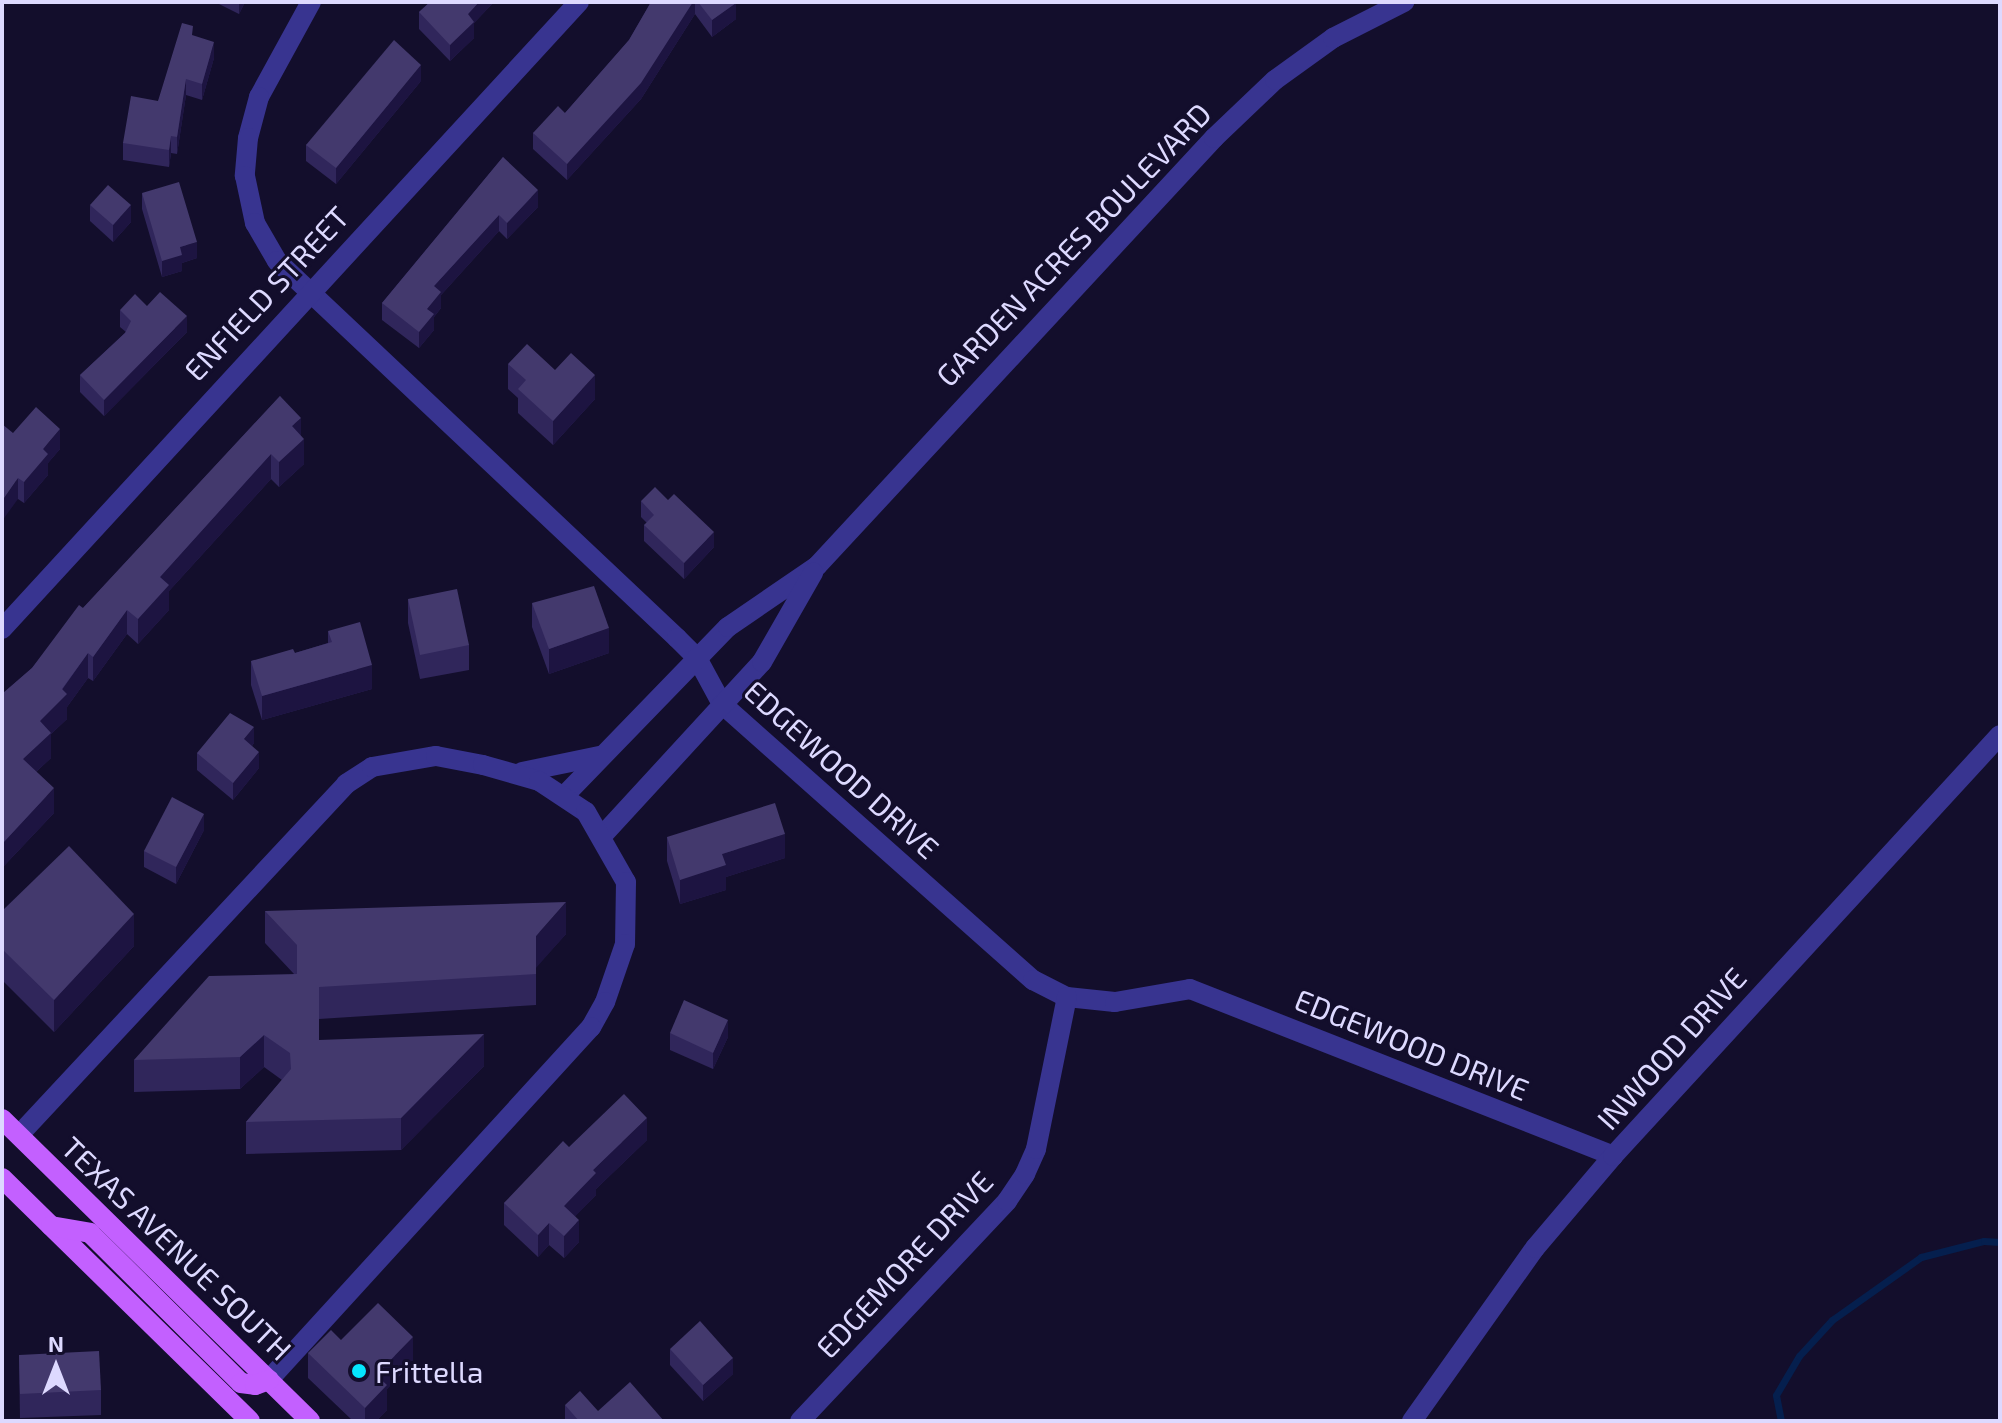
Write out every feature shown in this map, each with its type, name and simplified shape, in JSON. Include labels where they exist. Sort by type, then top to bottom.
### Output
[{"type":"main road","name":"TEXAS AVENUE SOUTH","points":[[2,1119],[310,1421]]},
{"type":"main road","points":[[2,1178],[250,1421]]},
{"type":"main road","points":[[51,1226],[90,1233],[241,1383],[255,1385],[269,1380]]},
{"type":"street","name":"EDGEWOOD DRIVE","points":[[311,2],[259,97],[245,176],[255,223],[277,261],[307,292],[442,413],[697,658],[722,704],[1033,980],[1067,997],[1115,1002],[1190,989],[1613,1156]]},
{"type":"street","name":"ENFIELD STREET","points":[[2,629],[307,292],[579,2]]},
{"type":"street","name":"GARDEN ACRES BOULEVARD","points":[[564,796],[728,627],[817,566],[1214,138],[1275,80],[1333,38],[1404,2]]},
{"type":"street","name":"GARDEN ACRES BOULEVARD","points":[[602,836],[780,637],[817,566]]},
{"type":"street","name":"INWOOD DRIVE","points":[[1412,1421],[1535,1248],[1613,1156],[2000,735]]},
{"type":"street","points":[[19,1135],[346,784],[372,767],[408,757],[436,756],[518,772],[553,770],[604,754]]},
{"type":"street","points":[[269,1380],[591,1027],[616,973],[628,913],[626,882],[586,812],[564,796],[518,772]]},
{"type":"street","name":"EDGEMORE DRIVE","points":[[800,1421],[1007,1201],[1025,1174],[1036,1149],[1067,997]]},
{"type":"building","points":[[430,2],[479,2],[468,14],[474,22],[450,45],[419,12]]},
{"type":"building","points":[[651,2],[693,2],[641,83],[567,164],[533,133],[558,106],[565,113],[629,40]]},
{"type":"building","points":[[698,2],[735,2],[736,3],[712,20]]},
{"type":"building","points":[[182,23],[193,26],[192,35],[214,42],[202,84],[186,79],[177,137],[171,136],[169,150],[123,143],[131,96],[158,101]]},
{"type":"building","points":[[394,40],[421,65],[336,168],[306,145]]},
{"type":"building","points":[[503,157],[538,190],[507,223],[499,215],[434,286],[441,292],[427,309],[434,314],[419,332],[382,303]]},
{"type":"building","points":[[179,182],[197,242],[180,247],[182,255],[162,261],[142,193]]},
{"type":"building","points":[[108,185],[131,205],[113,225],[90,205]]},
{"type":"building","points":[[160,292],[187,316],[104,400],[80,375],[125,333],[131,321],[120,310],[135,294],[147,306]]},
{"type":"building","points":[[527,344],[555,370],[571,353],[595,375],[553,421],[518,389],[526,380],[508,364]]},
{"type":"building","points":[[280,396],[301,418],[292,426],[304,439],[279,462],[271,454],[160,577],[169,585],[138,619],[127,610],[93,657],[88,653],[62,689],[67,694],[40,721],[51,733],[23,759],[54,788],[2,844],[2,694],[32,668],[79,605],[83,608]]},
{"type":"building","points":[[36,407],[60,429],[43,449],[48,454],[24,482],[18,478],[2,501],[2,424],[13,433]]},
{"type":"building","points":[[655,487],[668,500],[674,494],[714,532],[684,563],[644,525],[654,515],[641,501]]},
{"type":"building","points":[[594,586],[609,628],[549,649],[532,603]]},
{"type":"building","points":[[457,589],[469,645],[420,655],[408,599]]},
{"type":"building","points":[[360,622],[372,665],[262,696],[251,661],[332,642],[328,631]]},
{"type":"building","points":[[230,713],[254,727],[244,739],[259,752],[233,783],[197,753]]},
{"type":"building","points":[[172,797],[204,814],[176,867],[144,851]]},
{"type":"building","points":[[775,803],[785,834],[722,854],[726,865],[680,880],[667,837]]},
{"type":"building","points":[[69,846],[134,914],[54,1000],[2,949],[2,911]]},
{"type":"building","points":[[566,902],[536,936],[536,974],[319,987],[319,1040],[484,1034],[401,1118],[246,1122],[291,1069],[290,1053],[264,1035],[240,1057],[134,1060],[209,976],[297,974],[297,945],[265,911]]},
{"type":"building","points":[[684,1000],[728,1020],[713,1053],[670,1033]]},
{"type":"building","points":[[624,1094],[647,1118],[593,1170],[596,1173],[564,1206],[579,1220],[564,1236],[549,1223],[538,1235],[504,1203],[563,1141],[569,1147]]},
{"type":"building","points":[[378,1303],[413,1337],[376,1375],[387,1385],[365,1408],[308,1353],[331,1330],[341,1340]]},
{"type":"building","points":[[700,1321],[733,1358],[703,1385],[670,1349]]},
{"type":"building","points":[[99,1351],[101,1390],[20,1394],[19,1355]]},
{"type":"building","points":[[630,1382],[664,1421],[579,1421],[565,1405],[580,1391],[598,1411]]},
{"type":"waterway","points":[[1781,1421],[1776,1395],[1799,1356],[1832,1320],[1921,1257],[1984,1241],[2000,1242]]},
{"type":"place","name":"Frittella","points":[[359,1371]]}]
